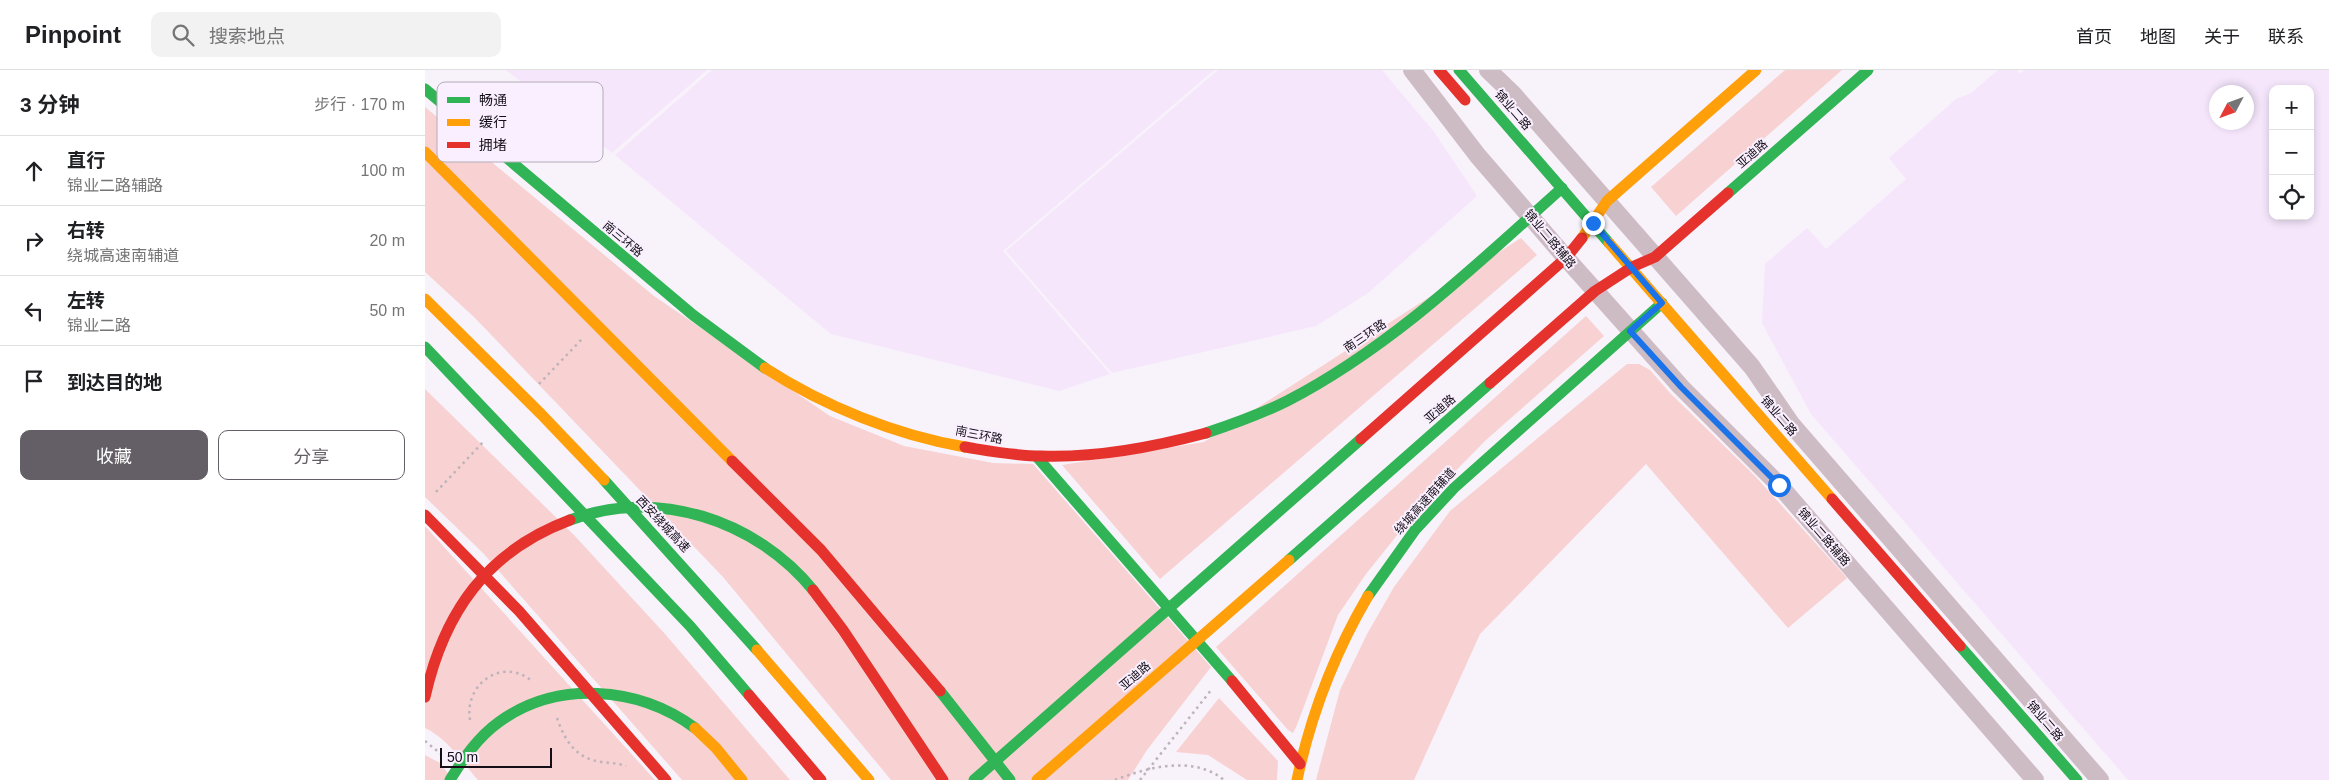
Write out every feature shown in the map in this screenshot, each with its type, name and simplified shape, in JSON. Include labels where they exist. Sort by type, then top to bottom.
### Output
[{"type":"main road","points":[[1439,70],[1471,106]]},
{"type":"main road","name":"锦业二路","points":[[1459,70],[2077,780]]},
{"type":"main road","points":[[973,780],[1587,240],[1593,223],[1607,201],[1756,70]]},
{"type":"main road","name":"亚迪路","points":[[1037,780],[1595,291],[1632,267],[1655,257],[1868,70]]},
{"type":"main road","name":"南三环路","points":[[425,89],[437,99]]},
{"type":"main road","points":[[425,152],[821,550],[959,714],[1010,780]]},
{"type":"main road","name":"南三环路","points":[[511,162],[689,312],[747,356],[801,390],[849,412],[892,427],[986,452],[1037,457],[1130,450],[1220,427],[1283,402],[1348,365],[1410,321],[1562,188]]},
{"type":"main road","points":[[1573,224],[1587,240]]},
{"type":"main road","name":"西安绕城高速","points":[[425,299],[565,440],[713,598],[869,780]]},
{"type":"main road","name":"绕城高速南辅道","points":[[1297,780],[1315,707],[1335,659],[1351,623],[1390,562],[1416,529],[1471,471],[1662,303]]},
{"type":"main road","points":[[425,347],[690,626],[821,780]]},
{"type":"main road","points":[[1037,457],[1225,673],[1300,764]]},
{"type":"main road","points":[[425,697],[444,638],[459,607],[482,576],[507,552],[558,523],[597,511],[641,506],[680,509],[711,517],[738,529],[769,548],[793,567],[819,596],[943,780]]},
{"type":"main road","points":[[425,515],[464,551],[507,596],[666,780]]},
{"type":"main road","points":[[450,780],[467,754],[482,737],[501,721],[521,710],[572,693],[627,696],[654,704],[687,722],[725,759],[742,780]]},
{"type":"street","name":"锦业二路辅路","points":[[1412,70],[1478,156],[1630,331],[1681,387],[1779,485],[2035,780]]},
{"type":"street","points":[[1488,70],[1513,94],[1752,367],[1792,425],[2100,780]]},
{"type":"path","points":[[1140,780],[1225,673]]},
{"type":"path","points":[[1115,780],[1136,772],[1182,765],[1201,769],[1224,780]]},
{"type":"shaded area","points":[[506,70],[707,70],[612,153],[603,146],[603,82],[521,82]]},
{"type":"shaded area","points":[[712,70],[1214,70],[1003,251],[1110,374],[1059,391],[831,334],[615,155]]},
{"type":"shaded area","points":[[1218,70],[1382,70],[1434,132],[1477,196],[1368,293],[1316,326],[1112,373],[1006,251]]},
{"type":"shaded area","points":[[1785,70],[1842,70],[1676,216],[1651,187]]},
{"type":"shaded area","points":[[1998,70],[2017,70],[2020,74],[2024,70],[2329,70],[2329,780],[2128,780],[1811,414],[1762,323],[1765,264],[1807,228],[1826,249],[1906,179],[1889,158],[1956,99],[1971,93]]},
{"type":"shaded area","points":[[425,107],[437,117],[437,162],[492,162],[654,296],[830,416],[904,446],[993,463],[1033,464],[1211,667],[1147,750],[1128,780],[891,780],[723,577],[475,318],[425,272]]},
{"type":"shaded area","points":[[1521,238],[1537,255],[1160,579],[1062,465],[1204,442]]},
{"type":"shaded area","points":[[1586,316],[1604,336],[1486,440],[1418,509],[1366,574],[1338,615],[1297,725],[1293,733],[1288,730],[1216,647]]},
{"type":"shaded area","points":[[1627,364],[1639,364],[1650,370],[1670,393],[1755,476],[1847,578],[1788,628],[1646,464],[1480,634],[1414,780],[1316,780],[1340,690],[1367,634],[1394,587],[1450,511]]},
{"type":"shaded area","points":[[425,389],[574,535],[665,634],[790,780],[682,780],[483,553],[425,497]]},
{"type":"shaded area","points":[[425,526],[655,780],[478,780],[447,744],[425,728]]},
{"type":"shaded area","points":[[1219,698],[1278,761],[1277,780],[1247,780],[1208,755],[1176,752]]},
{"type":"shaded area","points":[[425,755],[440,763],[453,780],[425,780]]},
{"type":"traffic: fast","points":[[1459,70],[1609,243]]},
{"type":"traffic: fast","points":[[1728,193],[1868,70]]},
{"type":"traffic: fast","points":[[425,89],[437,99]]},
{"type":"traffic: fast","points":[[512,162],[693,315],[765,368]]},
{"type":"traffic: fast","points":[[1206,433],[1287,401],[1325,380],[1361,356],[1431,304],[1562,188]]},
{"type":"traffic: fast","points":[[1368,596],[1415,530],[1454,488],[1662,303]]},
{"type":"traffic: fast","points":[[425,347],[690,626],[749,695]]},
{"type":"traffic: fast","points":[[1289,560],[1490,383]]},
{"type":"traffic: fast","points":[[974,780],[1361,439]]},
{"type":"traffic: fast","points":[[1037,457],[1232,681]]},
{"type":"traffic: fast","points":[[604,480],[757,650]]},
{"type":"traffic: fast","points":[[570,520],[603,511],[637,507],[670,509],[703,516],[734,528],[763,545],[790,566],[813,590]]},
{"type":"traffic: fast","points":[[1960,646],[2077,780]]},
{"type":"traffic: fast","points":[[940,691],[1010,780]]},
{"type":"traffic: fast","points":[[450,780],[471,749],[491,728],[522,708],[546,699],[571,694],[623,697],[648,703],[673,714],[695,728]]},
{"type":"traffic: slow","points":[[1582,238],[1607,201],[1756,70]]},
{"type":"traffic: slow","points":[[425,152],[732,461]]},
{"type":"traffic: slow","points":[[1609,243],[1832,499]]},
{"type":"traffic: slow","points":[[425,299],[541,414],[604,480]]},
{"type":"traffic: slow","points":[[765,368],[811,395],[861,417],[913,435],[965,447]]},
{"type":"traffic: slow","points":[[1037,780],[1289,560]]},
{"type":"traffic: slow","points":[[1297,780],[1309,732],[1325,685],[1334,662],[1368,596]]},
{"type":"traffic: slow","points":[[757,650],[869,780]]},
{"type":"traffic: slow","points":[[695,728],[716,748],[742,780]]},
{"type":"traffic: jam","points":[[1439,70],[1465,100]]},
{"type":"traffic: jam","points":[[1490,383],[1595,291],[1632,267],[1655,257],[1728,193]]},
{"type":"traffic: jam","points":[[1361,439],[1566,258],[1582,238]]},
{"type":"traffic: jam","points":[[965,447],[1032,456],[1082,455],[1124,451],[1206,433]]},
{"type":"traffic: jam","points":[[732,461],[821,550],[940,691]]},
{"type":"traffic: jam","points":[[1832,499],[1960,646]]},
{"type":"traffic: jam","points":[[425,515],[519,611],[666,780]]},
{"type":"traffic: jam","points":[[425,697],[433,666],[444,638],[457,612],[473,588],[493,567],[515,549],[541,533],[570,520]]},
{"type":"traffic: jam","points":[[813,590],[843,630],[943,780]]},
{"type":"traffic: jam","points":[[1232,681],[1300,764]]},
{"type":"traffic: jam","points":[[749,695],[821,780]]},
{"type":"route","points":[[1593,223],[1662,303],[1630,331],[1681,387],[1779,485]]}]
